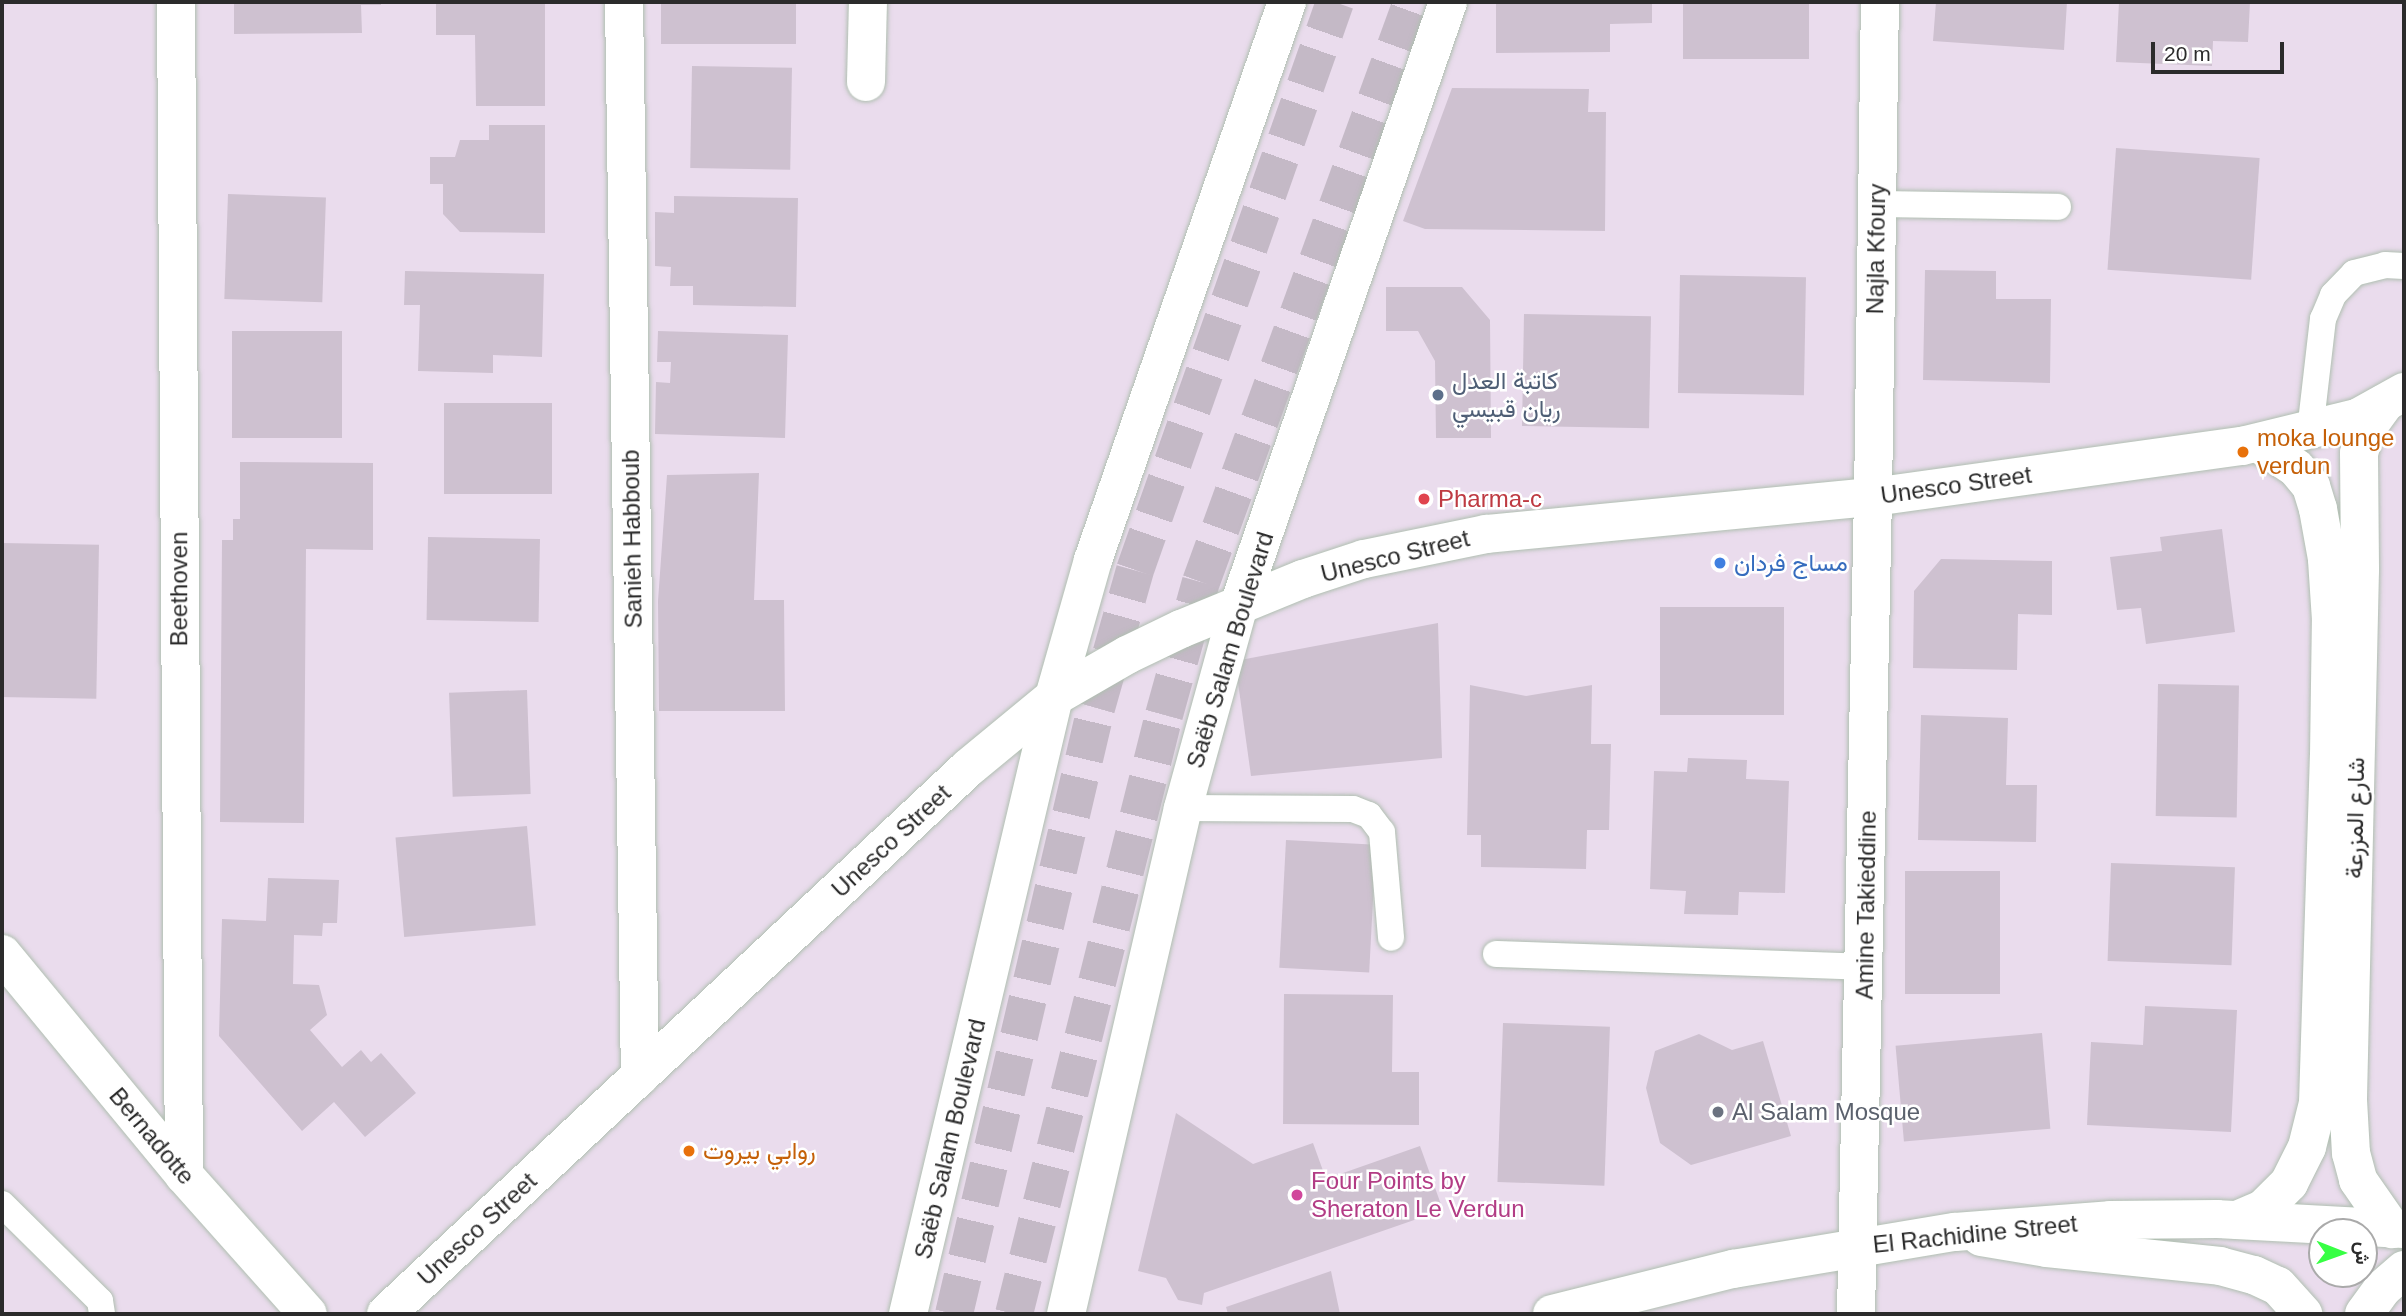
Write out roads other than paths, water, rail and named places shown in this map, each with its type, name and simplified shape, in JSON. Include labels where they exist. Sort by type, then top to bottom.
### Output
[{"type":"street","name":"Beethoven","points":[[176,2],[184,1175]]},
{"type":"street","name":"Sanieh Habboub","points":[[625,2],[640,1076]]},
{"type":"street","points":[[866,82],[868,2]]},
{"type":"street","name":"Saëb Salam Boulevard","points":[[908,1314],[1054,697],[1093,560],[1287,2]]},
{"type":"street","name":"Saëb Salam Boulevard","points":[[1066,1314],[1183,808],[1239,605],[1448,2]]},
{"type":"street","name":"Najla Kfoury","points":[[1873,496],[1880,2]]},
{"type":"street","name":"Unesco Street","points":[[386,1314],[968,768],[1054,697],[1127,655],[1239,605],[1364,559],[1486,534],[1873,496],[2258,443],[2357,418],[2394,397]]},
{"type":"street","name":"شارع المزرعة","points":[[2394,397],[2366,429],[2359,453],[2359,583],[2348,1100],[2353,1166],[2358,1180],[2398,1229]]},
{"type":"street","name":"شارع المزرعة","points":[[2237,1220],[2263,1209],[2289,1183],[2307,1147],[2318,1103],[2329,756],[2331,620],[2327,559],[2319,509],[2311,486],[2296,468],[2258,443]]},
{"type":"street","name":"Amine Takieddine","points":[[1856,1314],[1873,496]]},
{"type":"street","name":"Bernadotte","points":[[2,954],[184,1175],[308,1314]]},
{"type":"street","name":"El Rachidine Street","points":[[1552,1314],[1733,1269],[1858,1246],[1955,1232],[2110,1220],[2237,1220],[2398,1229]]},
{"type":"street","points":[[1955,1232],[2047,1248],[2220,1266],[2254,1275],[2278,1286],[2303,1314]]},
{"type":"street","points":[[2364,1314],[2382,1289],[2404,1270]]},
{"type":"lane","points":[[1877,204],[2058,206]]},
{"type":"lane","points":[[2310,432],[2323,319],[2333,295],[2354,273],[2385,265],[2404,266]]},
{"type":"lane","points":[[1183,808],[1353,809],[1369,815],[1382,832],[1391,938]]},
{"type":"lane","points":[[1496,954],[1864,967]]},
{"type":"lane","points":[[2,1204],[100,1301],[102,1314]]},
{"type":"tunnel","points":[[954,1314],[1096,708],[1135,570],[1335,2]]},
{"type":"tunnel","points":[[1014,1314],[1164,715],[1201,582],[1412,2]]},
{"type":"place","name":"كاتبة العدل ريان قبيسي","points":[[1438,395]]},
{"type":"place","name":"moka lounge verdun","points":[[2243,452]]},
{"type":"place","name":"Pharma-c","points":[[1424,499]]},
{"type":"place","name":"مساج فردان","points":[[1720,563]]},
{"type":"place","name":"Al Salam Mosque","points":[[1718,1112]]},
{"type":"place","name":"روابي بيروت","points":[[689,1151]]},
{"type":"place","name":"Four Points by Sheraton Le Verdun","points":[[1297,1195]]}]
